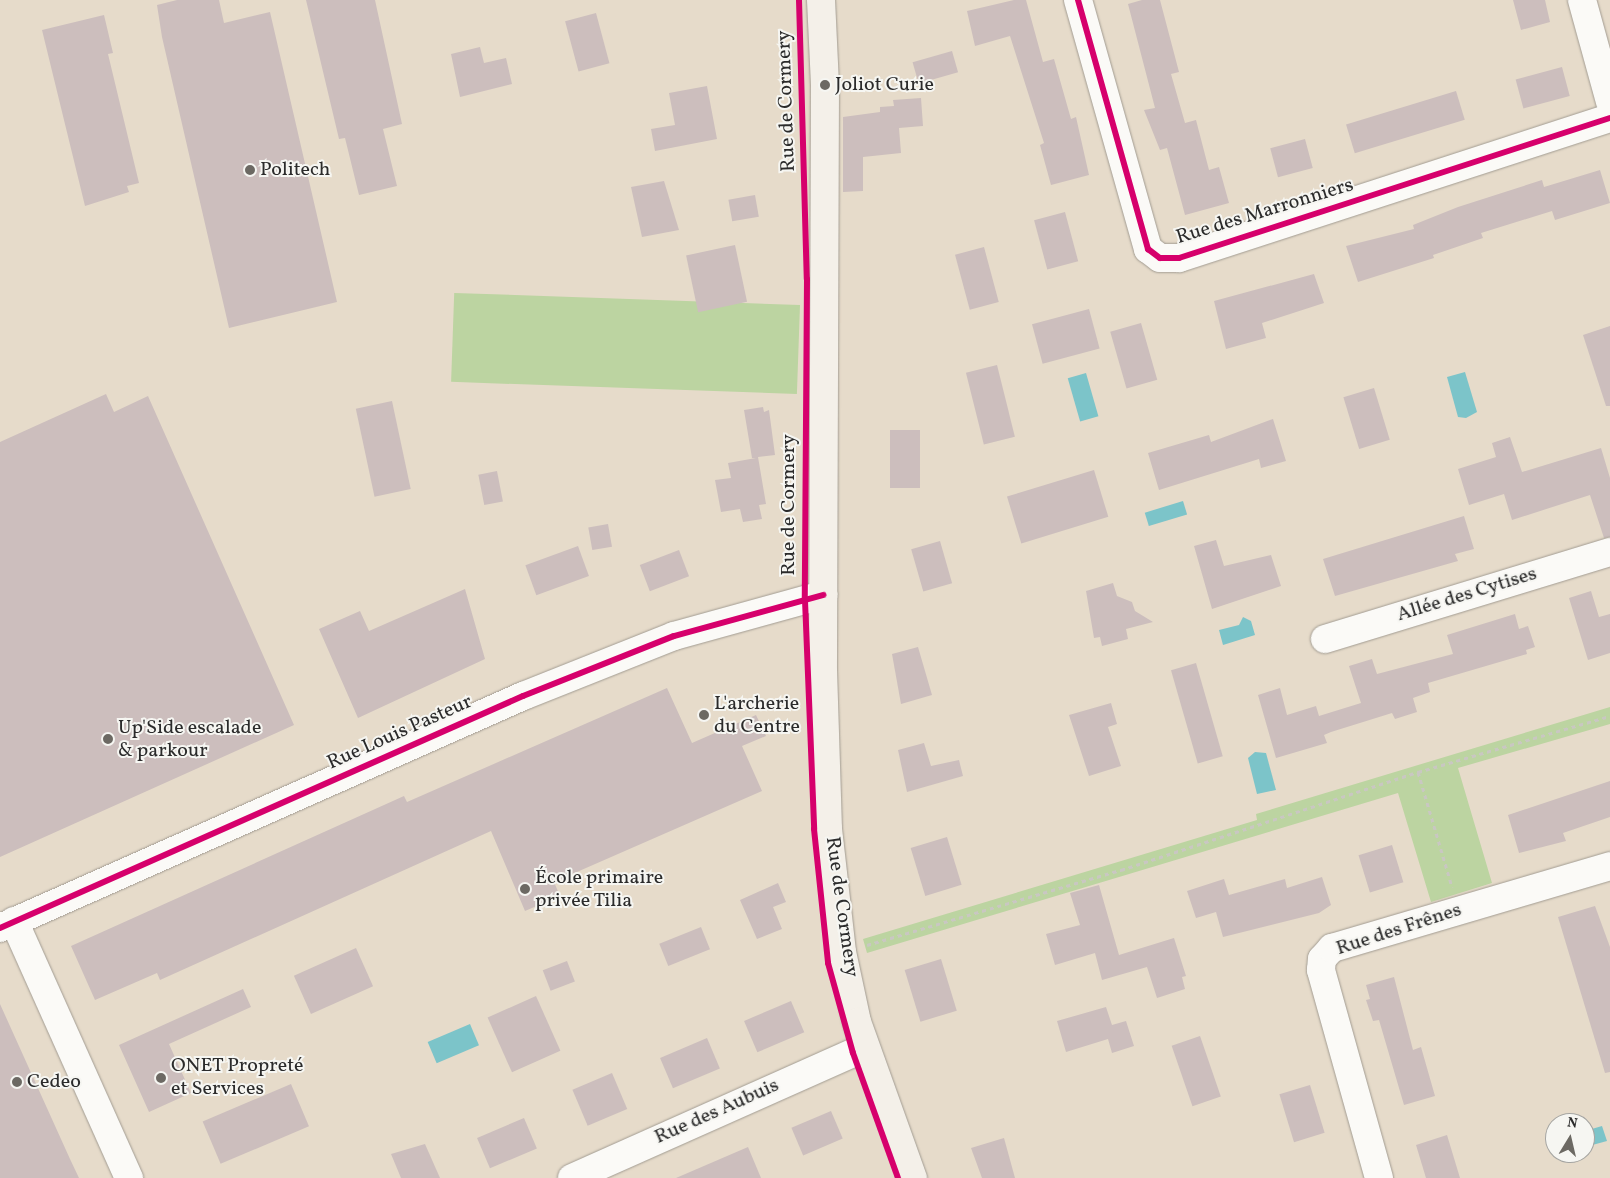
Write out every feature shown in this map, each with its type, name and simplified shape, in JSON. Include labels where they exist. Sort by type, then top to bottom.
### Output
[{"type":"main road","name":"Rue de Cormery","points":[[821,0],[825,85],[823,595],[828,828],[842,952],[864,1048],[913,1178]]},
{"type":"street","name":"Rue des Marronniers","points":[[1078,0],[1148,249],[1160,258],[1179,258],[1610,118]]},
{"type":"street","points":[[1582,0],[1610,102]]},
{"type":"street","name":"Allée des Cytises","points":[[1325,639],[1610,552]]},
{"type":"street","name":"Rue Louis Pasteur","points":[[7,924],[550,686],[674,636],[823,595]]},
{"type":"street","name":"Rue des Frênes","points":[[1379,1178],[1321,970],[1322,959],[1332,948],[1610,866]]},
{"type":"street","points":[[7,924],[129,1178]]},
{"type":"street","name":"Rue des Aubuis","points":[[572,1178],[864,1048]]},
{"type":"path","points":[[842,952],[1122,870],[1418,772],[1610,716]]},
{"type":"path","points":[[1418,772],[1459,910]]},
{"type":"green space","points":[[454,293],[800,305],[797,394],[451,382]]},
{"type":"green space","points":[[1610,707],[1610,724],[1458,768],[1492,883],[1431,902],[1398,793],[867,953],[863,939],[1257,820],[1256,814]]},
{"type":"water","points":[[1465,372],[1477,412],[1466,418],[1458,417],[1447,377]]},
{"type":"water","points":[[1086,373],[1098,416],[1080,421],[1068,378]]},
{"type":"water","points":[[1183,501],[1187,514],[1149,526],[1145,513]]},
{"type":"water","points":[[1243,617],[1251,621],[1255,635],[1223,645],[1219,630],[1239,625]]},
{"type":"water","points":[[1255,752],[1266,753],[1276,790],[1257,794],[1248,758]]},
{"type":"water","points":[[470,1024],[479,1045],[437,1063],[428,1042]]},
{"type":"water","points":[[1602,1126],[1607,1141],[1595,1144],[1595,1128]]},
{"type":"building","name":"Politech","points":[[177,0],[219,0],[224,23],[270,12],[337,302],[229,328],[162,37],[157,5]]},
{"type":"building","points":[[306,0],[375,0],[402,124],[383,129],[397,186],[359,195],[345,138],[339,139]]},
{"type":"building","points":[[1014,0],[1026,0],[1043,62],[1054,59],[1071,119],[1076,117],[1089,175],[1051,185],[1040,145],[1044,143],[1010,36],[975,46],[967,11]]},
{"type":"building","points":[[1142,0],[1160,0],[1179,72],[1171,74],[1185,123],[1196,120],[1209,170],[1219,167],[1229,203],[1185,215],[1167,148],[1160,150],[1144,110],[1155,108],[1128,4]]},
{"type":"building","points":[[1513,0],[1545,0],[1550,22],[1521,30]]},
{"type":"building","points":[[596,13],[609,63],[579,72],[565,21]]},
{"type":"building","points":[[104,15],[113,53],[108,54],[139,183],[127,186],[129,192],[85,206],[42,30]]},
{"type":"building","points":[[480,47],[484,63],[506,58],[512,84],[460,97],[451,54]]},
{"type":"building","points":[[952,51],[958,72],[919,83],[913,62]]},
{"type":"building","points":[[1562,67],[1570,96],[1523,108],[1516,79]]},
{"type":"building","points":[[707,86],[717,139],[655,151],[651,129],[675,125],[669,93]]},
{"type":"building","points":[[1456,91],[1465,120],[1355,153],[1346,125]]},
{"type":"building","points":[[921,98],[923,126],[899,128],[901,153],[863,157],[863,191],[843,192],[843,117],[880,112],[880,107],[894,106],[893,100]]},
{"type":"building","points":[[1305,139],[1313,168],[1278,177],[1270,148]]},
{"type":"building","points":[[1600,170],[1610,203],[1555,220],[1552,211],[1481,233],[1483,238],[1433,255],[1434,258],[1358,282],[1346,246],[1414,229],[1413,225],[1458,207],[1542,180],[1544,187]]},
{"type":"building","points":[[664,181],[679,230],[642,237],[631,187]]},
{"type":"building","points":[[755,195],[759,217],[732,221],[728,200]]},
{"type":"building","points":[[1065,212],[1078,261],[1047,270],[1034,220]]},
{"type":"building","points":[[735,245],[747,302],[698,312],[686,255]]},
{"type":"building","points":[[984,247],[999,302],[970,310],[955,255]]},
{"type":"building","points":[[1314,274],[1324,303],[1262,323],[1266,338],[1226,349],[1214,301]]},
{"type":"building","points":[[1089,309],[1100,349],[1043,364],[1032,324]]},
{"type":"building","points":[[1141,323],[1157,380],[1127,389],[1110,332]]},
{"type":"building","points":[[1610,326],[1610,406],[1606,406],[1583,335]]},
{"type":"building","points":[[997,365],[1015,437],[984,445],[966,373]]},
{"type":"building","points":[[1374,388],[1390,440],[1359,449],[1343,397]]},
{"type":"building","points":[[106,394],[114,412],[148,396],[294,725],[0,857],[0,442]]},
{"type":"building","points":[[392,401],[411,489],[375,497],[356,409]]},
{"type":"building","points":[[763,407],[764,412],[769,410],[775,455],[758,457],[766,504],[759,505],[762,519],[743,522],[740,509],[721,512],[715,480],[731,478],[728,463],[756,458],[752,458],[744,410]]},
{"type":"building","points":[[1273,419],[1286,461],[1261,468],[1259,459],[1159,490],[1148,453],[1209,435],[1211,442]]},
{"type":"building","points":[[890,430],[920,430],[920,488],[890,488]]},
{"type":"building","points":[[1510,437],[1522,472],[1601,448],[1610,478],[1610,537],[1604,538],[1590,495],[1512,520],[1504,494],[1469,505],[1458,469],[1496,457],[1492,443]]},
{"type":"building","points":[[1094,470],[1108,517],[1021,543],[1007,497]]},
{"type":"building","points":[[497,471],[503,501],[484,505],[478,475]]},
{"type":"building","points":[[1464,516],[1474,549],[1455,554],[1458,561],[1335,596],[1323,559]]},
{"type":"building","points":[[608,524],[612,547],[592,550],[588,527]]},
{"type":"building","points":[[1216,540],[1224,566],[1271,555],[1281,586],[1212,609],[1194,546]]},
{"type":"building","points":[[940,541],[952,583],[923,592],[911,549]]},
{"type":"building","points":[[578,546],[589,576],[536,595],[525,565]]},
{"type":"building","points":[[679,550],[689,576],[650,591],[640,565]]},
{"type":"building","points":[[1113,583],[1117,596],[1132,602],[1135,611],[1153,622],[1126,629],[1128,639],[1102,646],[1100,637],[1094,638],[1086,591]]},
{"type":"building","points":[[465,589],[485,659],[358,718],[319,629],[360,611],[369,631]]},
{"type":"building","points":[[1591,591],[1599,617],[1610,614],[1610,653],[1588,660],[1569,598]]},
{"type":"building","points":[[1515,614],[1519,629],[1528,626],[1535,647],[1526,650],[1527,654],[1428,683],[1430,692],[1413,698],[1417,712],[1395,719],[1392,713],[1331,732],[1324,735],[1327,743],[1276,758],[1258,695],[1280,688],[1287,715],[1316,706],[1319,716],[1361,703],[1349,666],[1372,659],[1377,674],[1453,654],[1447,635]]},
{"type":"building","points":[[918,647],[932,695],[901,704],[892,654]]},
{"type":"building","points":[[1196,663],[1223,756],[1198,763],[1171,670]]},
{"type":"building","points":[[667,688],[692,743],[756,715],[766,736],[742,746],[762,791],[554,882],[560,896],[525,911],[491,831],[160,980],[157,973],[95,1000],[71,946],[404,796],[407,802]]},
{"type":"building","points":[[1111,703],[1117,724],[1108,727],[1121,766],[1089,776],[1069,715]]},
{"type":"building","points":[[924,743],[931,766],[959,760],[963,776],[907,792],[898,750]]},
{"type":"building","points":[[1610,781],[1610,817],[1563,833],[1566,841],[1519,853],[1508,815]]},
{"type":"building","points":[[947,837],[962,885],[925,896],[911,848]]},
{"type":"building","points":[[1392,845],[1403,882],[1370,893],[1359,855]]},
{"type":"building","points":[[1322,877],[1331,905],[1319,913],[1223,937],[1216,912],[1196,918],[1187,891],[1224,879],[1229,895],[1285,879],[1287,888]]},
{"type":"building","points":[[778,883],[786,902],[773,907],[782,929],[757,939],[740,900]]},
{"type":"building","points":[[1099,885],[1119,955],[1174,938],[1186,976],[1182,977],[1185,989],[1157,998],[1147,967],[1102,980],[1095,953],[1055,965],[1046,934],[1080,925],[1070,893]]},
{"type":"building","points":[[1595,906],[1610,947],[1610,1072],[1605,1073],[1558,917]]},
{"type":"building","points":[[701,927],[710,949],[668,966],[659,944]]},
{"type":"building","points":[[356,948],[373,986],[311,1014],[294,976]]},
{"type":"building","points":[[941,959],[957,1011],[920,1022],[905,970]]},
{"type":"building","points":[[567,961],[575,982],[551,991],[543,970]]},
{"type":"building","points":[[1394,977],[1413,1050],[1421,1047],[1435,1096],[1404,1105],[1379,1020],[1373,1021],[1366,1000],[1370,999],[1366,985]]},
{"type":"building","points":[[243,989],[251,1007],[169,1044],[191,1093],[149,1112],[119,1045]]},
{"type":"building","points":[[536,996],[560,1051],[512,1072],[488,1018]]},
{"type":"building","points":[[791,1001],[804,1032],[757,1052],[744,1021]]},
{"type":"building","name":"Cedeo","points":[[0,1004],[70,1159],[79,1178],[0,1178]]},
{"type":"building","points":[[1106,1007],[1112,1025],[1126,1021],[1134,1046],[1112,1053],[1108,1039],[1066,1052],[1057,1021]]},
{"type":"building","points":[[1200,1036],[1221,1097],[1192,1106],[1172,1046]]},
{"type":"building","points":[[707,1038],[720,1068],[673,1088],[660,1058]]},
{"type":"building","points":[[612,1073],[627,1109],[588,1126],[572,1090]]},
{"type":"building","points":[[291,1084],[309,1126],[221,1164],[203,1122]]},
{"type":"building","points":[[1310,1085],[1325,1133],[1294,1142],[1279,1094]]},
{"type":"building","points":[[831,1111],[843,1139],[803,1155],[791,1128]]},
{"type":"building","points":[[524,1118],[537,1148],[490,1168],[477,1138]]},
{"type":"building","points":[[1447,1135],[1460,1178],[1426,1178],[1416,1145]]},
{"type":"building","points":[[1004,1138],[1015,1178],[982,1178],[971,1148]]},
{"type":"building","points":[[425,1144],[440,1178],[401,1178],[391,1154]]},
{"type":"building","points":[[748,1147],[761,1178],[676,1178]]},
{"type":"cycle path","points":[[799,0],[807,279],[805,600],[814,829],[828,963],[853,1053],[898,1178]]},
{"type":"cycle path","points":[[1078,0],[1148,249],[1160,258],[1179,258],[1610,118]]},
{"type":"cycle path","points":[[0,928],[523,696],[674,636],[823,595]]},
{"type":"place","name":"Joliot Curie","points":[[825,85]]},
{"type":"place","name":"Politech","points":[[250,170]]},
{"type":"place","name":"L'archerie du Centre","points":[[704,715]]},
{"type":"place","name":"Up'Side escalade & parkour","points":[[108,739]]},
{"type":"place","name":"École primaire privée Tilia","points":[[525,889]]},
{"type":"place","name":"ONET Propreté et Services","points":[[161,1078]]},
{"type":"place","name":"Cedeo","points":[[17,1082]]}]
